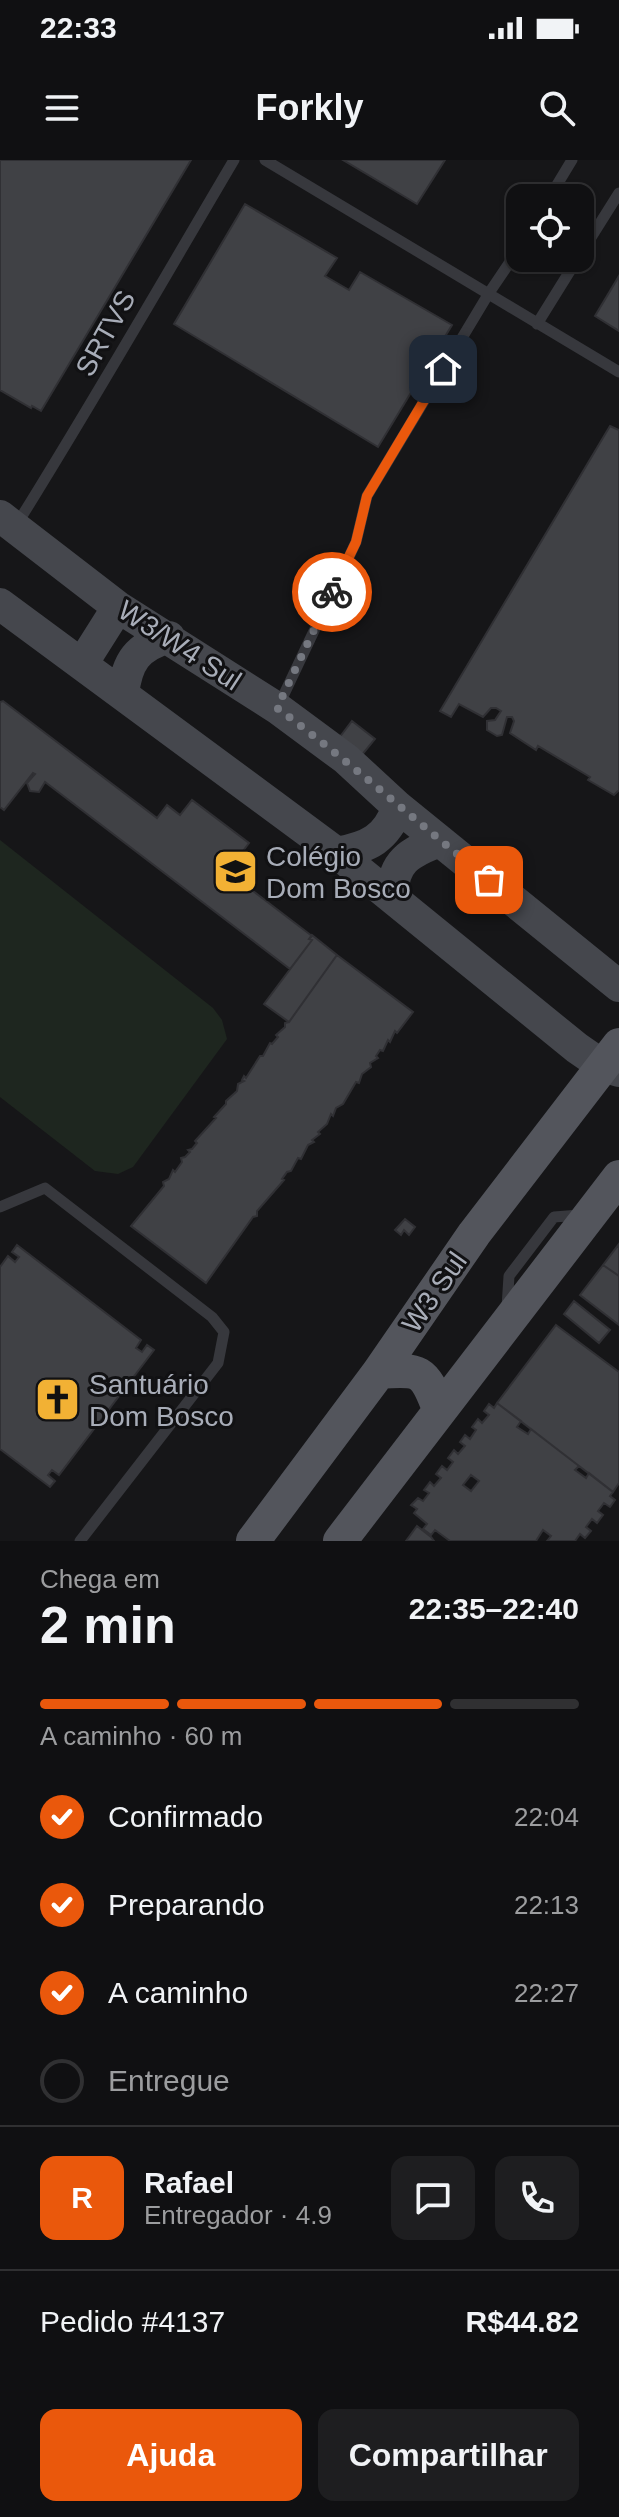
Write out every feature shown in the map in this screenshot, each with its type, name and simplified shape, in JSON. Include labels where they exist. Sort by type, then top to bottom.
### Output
[{"type":"main road","name":"W3/W4 Sul","points":[[8,521],[118,607],[277,708],[346,759],[398,807],[619,986]]},
{"type":"main road","points":[[0,604],[614,1061]]},
{"type":"main road","points":[[82,664],[118,607]]},
{"type":"main road","points":[[123,694],[133,658],[147,644],[169,637]]},
{"type":"main road","points":[[337,853],[372,842],[385,832],[398,807]]},
{"type":"main road","points":[[393,898],[392,882],[399,865],[416,850],[440,841]]},
{"type":"main road","name":"W3 Sul","points":[[253,1541],[379,1372],[474,1234],[614,1061]]},
{"type":"main road","points":[[340,1541],[619,1177]]},
{"type":"main road","points":[[379,1372],[406,1370],[420,1374],[430,1384],[439,1409]]},
{"type":"lane","name":"SRTVS","points":[[8,521],[97,396],[120,351],[234,160]]},
{"type":"lane","points":[[265,160],[619,372]]},
{"type":"lane","points":[[556,184],[566,162]]},
{"type":"lane","points":[[594,233],[619,193]]},
{"type":"lane","points":[[277,708],[356,542],[367,496],[506,268]]},
{"type":"lane","points":[[537,324],[570,272]]},
{"type":"lane","points":[[0,1207],[45,1188],[212,1317],[224,1332],[218,1363],[80,1541]]},
{"type":"shaded area","points":[[0,840],[213,1008],[222,1020],[227,1039],[133,1167],[118,1174],[95,1171],[0,1097]]},
{"type":"building","points":[[0,160],[191,160],[41,411],[0,390]]},
{"type":"building","points":[[343,160],[445,160],[417,204]]},
{"type":"building","points":[[245,204],[337,258],[325,276],[349,290],[360,272],[452,325],[378,447],[174,324]]},
{"type":"building","points":[[619,276],[619,331],[595,316]]},
{"type":"building","points":[[610,426],[619,430],[619,790],[614,795],[538,746],[536,750],[510,733],[514,721],[512,717],[507,717],[502,735],[497,736],[487,730],[487,721],[495,720],[501,711],[496,708],[491,708],[483,717],[459,704],[451,717],[440,711]]},
{"type":"building","points":[[3,701],[157,818],[167,805],[180,815],[192,800],[249,843],[237,859],[251,869],[247,875],[253,891],[312,936],[290,969],[45,782],[39,792],[30,791],[27,783],[35,774],[33,773],[4,810],[0,807],[0,702]]},
{"type":"building","points":[[352,721],[375,739],[361,756],[339,738]]},
{"type":"building","points":[[312,935],[337,955],[289,1022],[264,1004],[312,940],[309,939]]},
{"type":"building","points":[[337,955],[413,1012],[397,1033],[395,1031],[390,1042],[388,1040],[383,1051],[380,1050],[376,1056],[378,1058],[370,1063],[371,1067],[362,1074],[343,1104],[336,1108],[333,1116],[331,1114],[327,1124],[318,1132],[320,1134],[257,1211],[257,1216],[253,1217],[206,1283],[131,1226],[164,1186],[163,1182],[169,1179],[173,1170],[175,1172],[182,1162],[181,1158],[190,1152],[188,1150],[197,1143],[195,1141],[237,1091],[238,1084],[244,1081],[244,1076],[246,1078],[270,1043],[278,1037],[276,1035],[289,1022]]},
{"type":"building","points":[[405,1219],[415,1227],[409,1235],[404,1230],[401,1235],[395,1230]]},
{"type":"building","points":[[619,1244],[619,1276],[603,1265]]},
{"type":"building","name":"Santuário Dom Bosco","points":[[17,1245],[141,1340],[136,1348],[142,1352],[147,1345],[154,1350],[59,1475],[52,1470],[48,1475],[55,1481],[50,1487],[0,1449],[0,1267],[8,1256],[15,1262],[19,1257],[12,1252]]},
{"type":"building","points":[[603,1265],[619,1276],[619,1325],[580,1295]]},
{"type":"building","points":[[574,1301],[610,1330],[599,1343],[564,1314]]},
{"type":"building","points":[[556,1325],[619,1372],[619,1483],[613,1492],[497,1403]]},
{"type":"building","points":[[497,1403],[521,1421],[517,1427],[528,1434],[531,1429],[579,1466],[575,1470],[586,1478],[589,1473],[613,1492],[610,1496],[615,1500],[610,1507],[604,1503],[598,1511],[603,1515],[597,1523],[592,1519],[586,1527],[591,1531],[585,1538],[580,1534],[575,1541],[547,1541],[551,1536],[543,1530],[536,1541],[450,1541],[435,1530],[431,1535],[423,1529],[427,1524],[414,1513],[417,1509],[411,1505],[418,1498],[423,1501],[429,1493],[424,1490],[430,1482],[434,1486],[441,1478],[436,1474],[442,1466],[447,1470],[453,1462],[448,1458],[454,1450],[458,1454],[465,1446],[460,1442],[465,1435],[470,1439],[476,1430],[472,1427],[478,1419],[482,1423],[489,1415],[484,1411],[489,1404],[494,1408]],"holes":[[[471,1475],[479,1481],[471,1491],[463,1485]]]},
{"type":"building","points":[[417,1526],[431,1537],[434,1541],[406,1541]]},
{"type":"way so far","points":[[332,592],[277,708],[346,759],[398,807],[489,880]]},
{"type":"place","name":"Colégio Dom Bosco","points":[[235,872]]},
{"type":"place","name":"Santuário Dom Bosco","points":[[58,1400]]},
{"type":"route","points":[[332,592],[356,542],[367,496],[443,369]]}]
